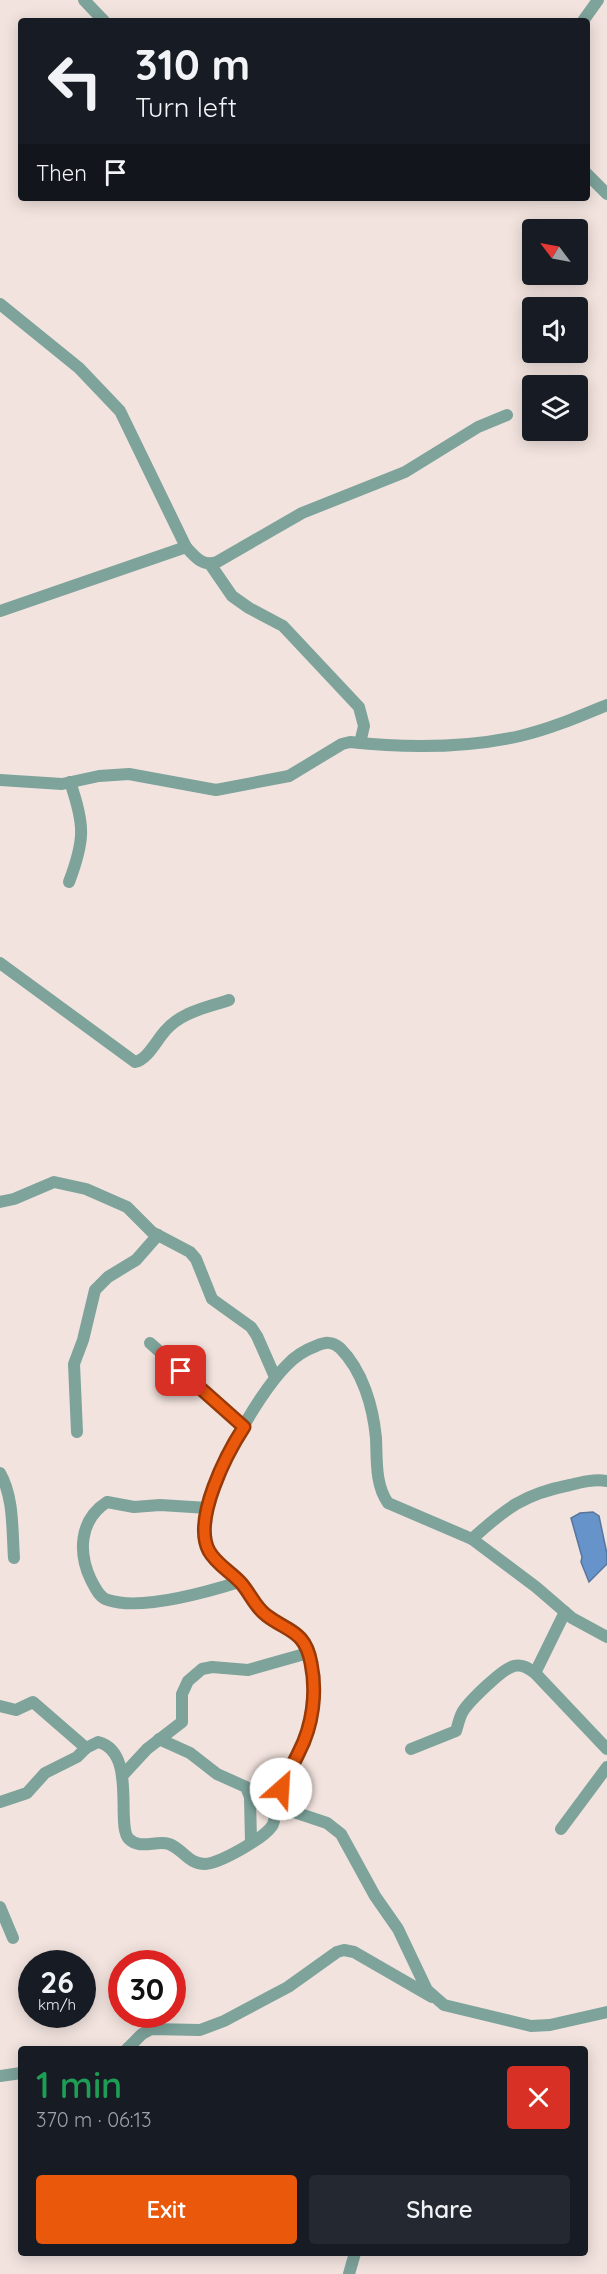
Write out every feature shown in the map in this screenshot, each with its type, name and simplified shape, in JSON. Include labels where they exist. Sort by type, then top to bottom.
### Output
[{"type":"street","points":[[84,0],[101,18]]},
{"type":"street","points":[[585,18],[598,0]]},
{"type":"street","points":[[590,177],[607,194]]},
{"type":"street","points":[[0,304],[79,368],[120,411],[186,547],[199,561],[210,564],[232,596],[283,626],[359,707],[364,726],[360,743]]},
{"type":"street","points":[[210,564],[302,513],[405,472],[478,427],[507,416]]},
{"type":"street","points":[[0,611],[186,547]]},
{"type":"street","points":[[0,780],[43,784],[129,774],[216,790],[289,776],[342,744],[427,745],[519,736],[557,725],[607,705]]},
{"type":"street","points":[[69,882],[78,858],[83,834],[78,806],[70,782]]},
{"type":"street","points":[[0,963],[135,1062],[144,1057],[165,1030],[179,1018],[229,1000]]},
{"type":"street","points":[[0,1202],[15,1199],[54,1182],[64,1183],[127,1206],[143,1225],[190,1252],[196,1259],[212,1299],[251,1327],[275,1377]]},
{"type":"street","points":[[77,1432],[74,1364],[95,1290],[108,1277],[136,1260],[158,1235]]},
{"type":"street","points":[[0,1802],[27,1792],[45,1773],[77,1757],[86,1748],[98,1742],[107,1747],[113,1755],[122,1776],[124,1834],[132,1842],[147,1845],[169,1844],[191,1860],[206,1864],[218,1861],[251,1842],[273,1824],[284,1779],[300,1751],[311,1718],[313,1675],[308,1653],[299,1636],[267,1616],[239,1581],[209,1551],[204,1537],[208,1508],[221,1472],[244,1427],[275,1377],[288,1364],[313,1347],[330,1342],[337,1346],[353,1366],[367,1393],[373,1413],[377,1465],[384,1498],[392,1506],[472,1539],[579,1623],[607,1637]]},
{"type":"street","points":[[150,1343],[244,1427]]},
{"type":"street","points":[[0,1473],[8,1493],[14,1558]]},
{"type":"street","points":[[472,1539],[500,1514],[535,1492],[584,1482],[607,1481]]},
{"type":"street","points":[[208,1508],[160,1505],[134,1507],[107,1502],[97,1510],[84,1534],[82,1557],[89,1574],[102,1597],[124,1602],[169,1600],[239,1581]]},
{"type":"street","points":[[535,1673],[565,1612]]},
{"type":"street","points":[[122,1776],[159,1739],[182,1722],[182,1694],[188,1681],[202,1669],[212,1667],[248,1670],[308,1653]]},
{"type":"street","points":[[411,1749],[456,1731],[465,1709],[507,1668],[519,1665],[535,1673],[607,1749]]},
{"type":"street","points":[[0,1706],[16,1710],[33,1702],[86,1748]]},
{"type":"street","points":[[159,1739],[190,1753],[217,1774],[246,1787],[250,1797],[251,1842]]},
{"type":"street","points":[[561,1829],[607,1767]]},
{"type":"street","points":[[276,1806],[327,1823],[341,1834],[375,1896],[398,1929],[427,1989],[434,1998]]},
{"type":"street","points":[[0,1907],[13,1938]]},
{"type":"street","points":[[130,2046],[151,2029],[200,2030],[224,2021],[288,1987],[322,1961],[344,1950],[354,1952],[444,2005],[531,2026],[550,2025],[607,2012]]},
{"type":"street","points":[[0,2076],[18,2073]]},
{"type":"street","points":[[349,2274],[354,2256]]},
{"type":"water","points":[[593,1512],[599,1516],[607,1564],[589,1582],[581,1562],[582,1557],[571,1518],[580,1513]]},
{"type":"route","points":[[181,1371],[244,1427],[217,1480],[208,1508],[204,1537],[209,1551],[220,1565],[239,1581],[259,1609],[299,1636],[311,1660],[313,1699],[311,1718],[300,1751],[281,1789]]}]
